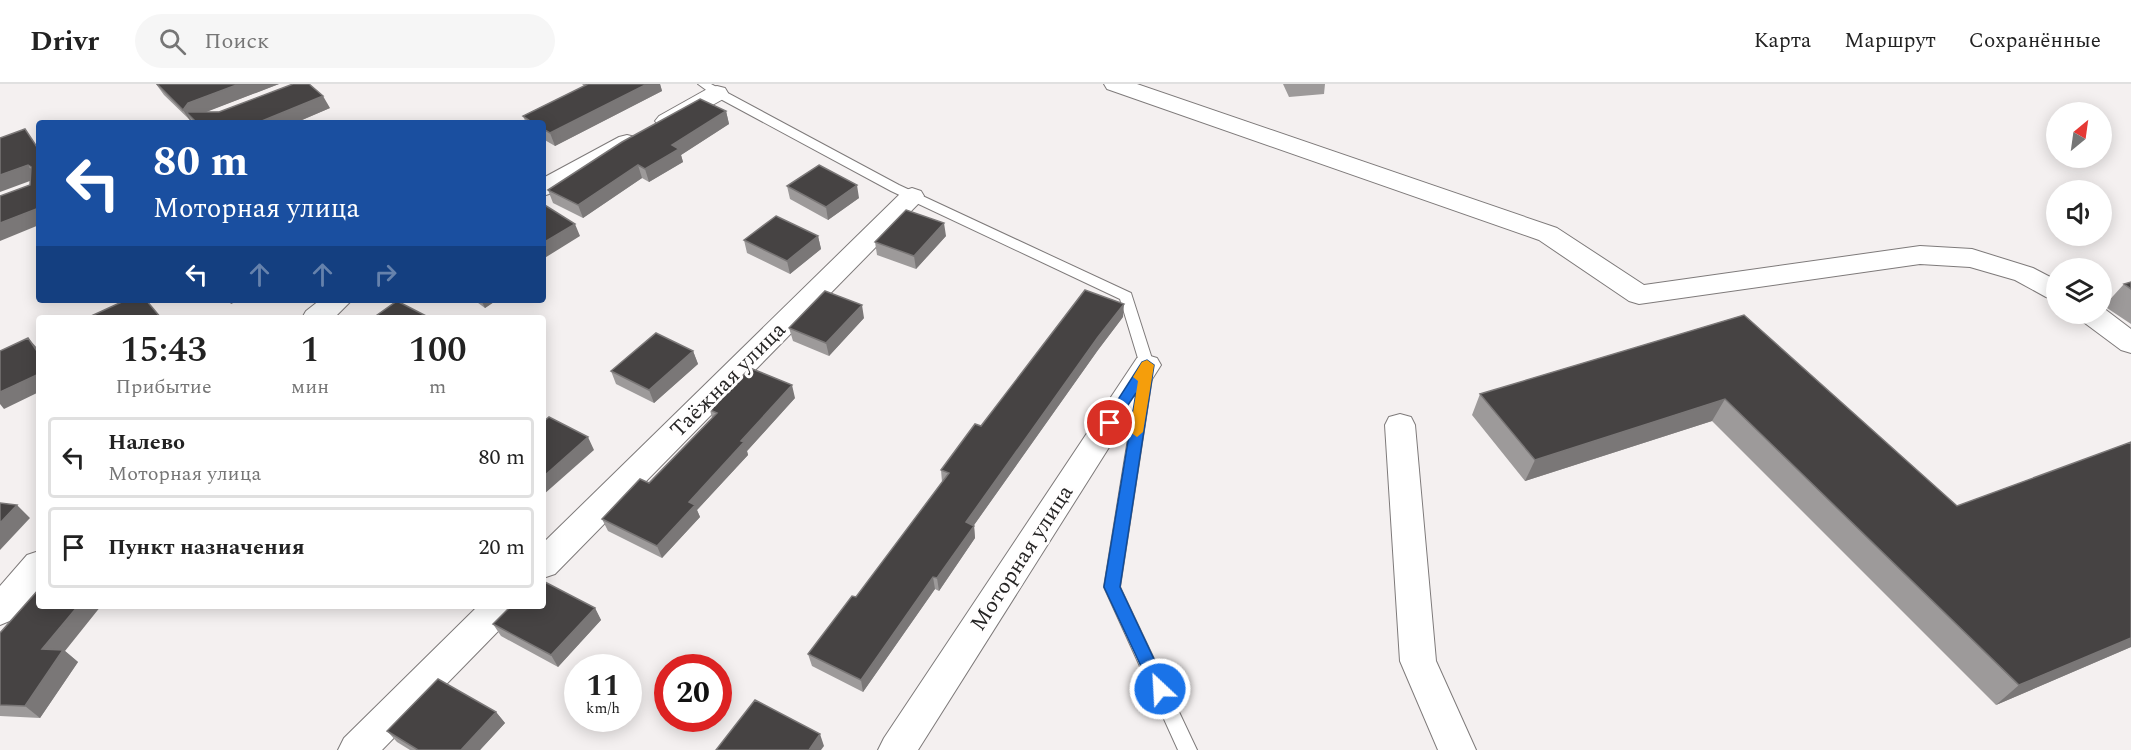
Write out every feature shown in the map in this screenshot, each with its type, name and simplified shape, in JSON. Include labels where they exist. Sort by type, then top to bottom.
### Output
[{"type":"street","points":[[1115,84],[1548,234],[1639,295],[1920,255],[1972,258],[2024,274],[2046,286]]},
{"type":"street","points":[[546,186],[710,89]]},
{"type":"street","name":"Таёжная улица","points":[[546,561],[912,196]]},
{"type":"street","points":[[320,315],[334,303]]},
{"type":"street","points":[[2105,324],[2131,343]]},
{"type":"street","name":"Моторная улица","points":[[897,750],[1147,365]]},
{"type":"street","points":[[1400,425],[1418,661],[1457,750]]},
{"type":"street","points":[[0,610],[36,568]]},
{"type":"street","points":[[357,750],[498,609]]},
{"type":"lane","points":[[710,89],[912,196],[1126,296],[1147,365],[1112,587],[1188,750]]},
{"type":"building","points":[[157,84],[239,84],[188,103],[183,110]]},
{"type":"building","points":[[293,84],[309,84],[323,96],[264,120],[194,120],[186,112],[219,112]]},
{"type":"building","points":[[588,84],[647,84],[550,133],[546,131],[546,120],[529,120],[523,116]]},
{"type":"building","points":[[700,99],[726,111],[672,145],[679,149],[645,169],[638,165],[578,205],[548,190],[622,142]]},
{"type":"building","points":[[25,129],[36,146],[36,209],[0,223],[0,196],[30,185],[31,167],[28,165],[0,175],[0,138]]},
{"type":"building","points":[[819,165],[857,185],[826,207],[787,186]]},
{"type":"building","points":[[546,206],[575,224],[546,241]]},
{"type":"building","points":[[906,210],[944,223],[914,256],[875,242]]},
{"type":"building","points":[[776,216],[818,236],[787,261],[744,240]]},
{"type":"building","points":[[2131,282],[2131,289],[2124,284]]},
{"type":"building","points":[[1085,290],[1124,304],[966,522],[974,526],[937,578],[933,577],[861,680],[808,654],[852,596],[856,597],[949,473],[941,470],[975,424],[981,426]]},
{"type":"building","points":[[825,291],[862,305],[826,343],[789,328]]},
{"type":"building","points":[[119,303],[148,303],[158,315],[93,315]]},
{"type":"building","points":[[394,303],[401,303],[424,315],[377,315]]},
{"type":"building","points":[[1744,315],[1957,506],[2131,442],[2131,638],[2019,685],[1725,399],[1535,460],[1480,394]]},
{"type":"building","points":[[656,333],[693,351],[649,390],[611,371]]},
{"type":"building","points":[[28,338],[36,350],[36,375],[0,392],[0,351]]},
{"type":"building","points":[[750,368],[792,385],[689,502],[695,505],[657,546],[602,519],[640,479],[649,483],[717,413],[710,410]]},
{"type":"building","points":[[549,417],[588,437],[546,474],[546,420]]},
{"type":"building","points":[[0,503],[17,505],[0,523]]},
{"type":"building","points":[[546,583],[595,608],[551,655],[493,624],[508,609],[546,609]]},
{"type":"building","points":[[36,592],[36,609],[75,609],[42,649],[63,650],[25,706],[0,705],[0,633]]},
{"type":"building","points":[[438,679],[496,712],[461,750],[418,750],[387,731]]},
{"type":"building","points":[[755,700],[820,734],[809,750],[716,750]]},
{"type":"slow traffic","points":[[1137,432],[1147,365],[1139,377]]},
{"type":"route","points":[[1110,423],[1147,365],[1112,587],[1160,689]]}]
